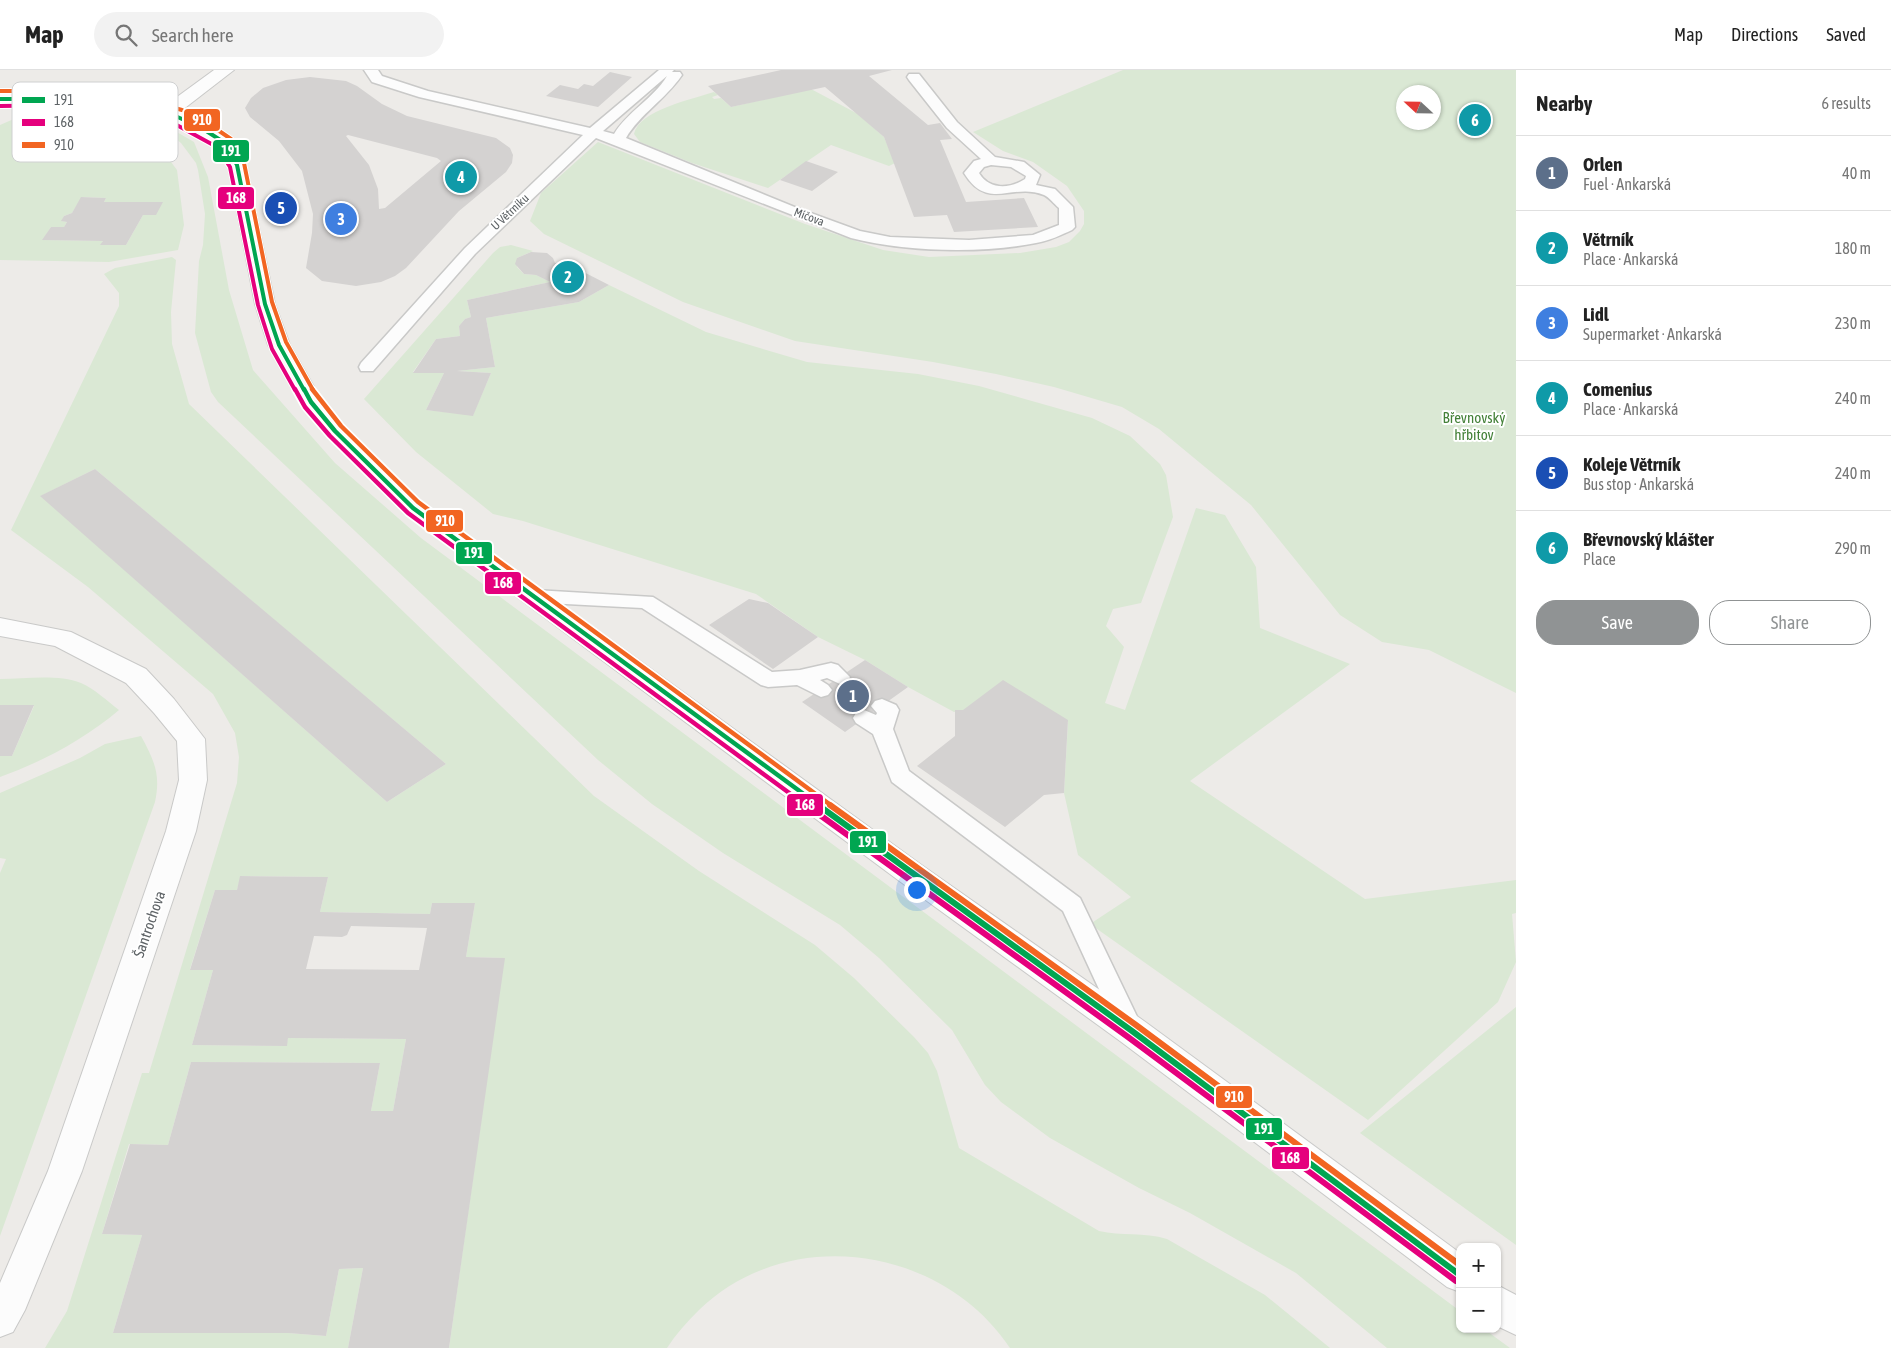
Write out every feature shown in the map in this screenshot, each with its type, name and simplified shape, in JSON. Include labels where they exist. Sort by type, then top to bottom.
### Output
[{"type":"street","points":[[178,104],[225,70]]},
{"type":"street","points":[[178,115],[202,127],[228,145],[237,165],[265,304],[279,345],[311,402],[335,431],[413,508],[909,872],[1132,1032],[1456,1272]]},
{"type":"street","name":"Šantrochova","points":[[0,627],[62,638],[136,676],[191,739],[193,780],[181,830],[65,1171],[12,1298],[0,1318]]},
{"type":"street","points":[[1501,1306],[1516,1316]]},
{"type":"lane","name":"Míčova","points":[[371,70],[377,79],[424,94],[618,140],[856,235],[890,242],[969,244],[1035,239],[1067,228],[1066,207],[1050,192],[1025,187]]},
{"type":"lane","name":"U Větrníku","points":[[367,367],[470,251],[594,133],[667,70]]},
{"type":"lane","points":[[618,140],[624,128],[668,88],[678,70]]},
{"type":"lane","points":[[914,77],[952,125],[992,161]]},
{"type":"lane","points":[[992,161],[1012,162],[1026,167],[1033,175],[1032,181],[1025,187],[1012,190],[994,190],[979,185],[971,172],[980,164],[992,161]]},
{"type":"lane","points":[[535,597],[646,602],[768,680],[800,677],[830,670],[840,677]]},
{"type":"lane","points":[[800,677],[820,690]]},
{"type":"lane","points":[[876,718],[900,776],[1072,905],[1132,1032]]},
{"type":"green space","name":"Břevnovský hřbitov","points":[[1123,70],[1516,70],[1516,693],[1429,650],[1382,642],[1340,615],[1251,505],[1159,429],[1122,407],[1054,387],[996,374],[933,362],[795,341],[683,302],[544,234],[530,221],[541,193],[598,142],[805,224],[883,250],[929,257],[1020,253],[1056,247],[1069,242],[1084,224],[1084,211],[1067,186],[1033,162],[1003,151],[973,132]]},
{"type":"green space","points":[[811,89],[858,114],[884,137],[895,163],[889,166],[831,145],[768,188],[692,163],[640,142],[634,134],[638,126],[646,118],[656,112],[714,92],[718,95],[712,97],[714,99],[721,98],[731,107]]},
{"type":"green space","points":[[12,120],[12,162],[171,162],[177,170],[184,225],[178,250],[109,262],[0,260],[0,125]],"holes":[[[82,197],[106,198],[104,202],[162,202],[143,215],[126,245],[101,245],[103,241],[43,240],[51,227],[64,227],[67,222],[62,221],[64,216],[72,213]]]},
{"type":"green space","points":[[178,133],[194,142],[208,177],[229,290],[253,370],[335,463],[421,538],[1456,1308],[1456,1333],[1489,1333],[1510,1348],[1387,1348],[1296,1273],[1190,1213],[1139,1188],[1050,1138],[1001,1102],[985,1085],[952,1030],[879,958],[840,925],[723,853],[652,804],[598,760],[218,402],[211,392],[195,333],[199,261],[203,245],[205,214],[196,163],[178,141]]},
{"type":"green space","points":[[511,245],[533,251],[517,258],[517,267],[524,274],[536,275],[550,282],[467,300],[471,317],[465,319],[459,326],[460,336],[436,339],[413,372],[444,373],[426,410],[473,415],[491,373],[457,371],[495,367],[486,318],[579,302],[609,285],[706,332],[807,362],[918,374],[979,386],[1092,418],[1130,436],[1160,464],[1166,475],[1173,517],[1141,603],[1113,609],[1106,626],[1124,647],[1105,703],[1125,710],[1196,508],[1225,515],[1256,567],[1260,628],[1350,664],[1190,781],[1365,899],[1516,880],[1516,913],[1512,914],[1516,962],[1498,1002],[1368,1120],[1090,924],[1131,897],[1078,855],[1064,793],[1068,722],[1042,706],[954,712],[908,687],[865,660],[818,637],[756,594],[523,521],[493,514],[416,452],[364,399],[493,253],[500,247]]},
{"type":"green space","points":[[172,257],[176,260],[171,312],[172,344],[189,404],[594,796],[699,871],[815,945],[854,978],[928,1053],[937,1071],[959,1148],[1099,1231],[1167,1239],[1265,1295],[1330,1348],[1010,1348],[981,1314],[945,1287],[905,1268],[863,1258],[819,1257],[776,1265],[735,1282],[699,1310],[667,1348],[449,1348],[504,958],[466,957],[475,903],[432,903],[430,914],[320,912],[328,877],[241,876],[237,890],[215,890],[190,969],[213,970],[192,1045],[286,1046],[288,1038],[406,1039],[393,1111],[371,1111],[380,1063],[191,1062],[168,1145],[129,1144],[102,1234],[142,1235],[113,1333],[288,1333],[326,1336],[339,1269],[363,1268],[348,1348],[45,1348],[67,1311],[142,1073],[149,1073],[237,783],[239,757],[235,733],[213,694],[88,587],[11,530],[119,306],[119,293],[104,274],[115,268]],"holes":[[[95,469],[446,764],[387,802],[41,496]]]},
{"type":"green space","points":[[52,678],[72,680],[91,688],[119,710],[92,731],[62,749],[0,777],[0,756],[12,756],[34,706],[0,705],[0,679]]},
{"type":"green space","points":[[141,736],[150,752],[157,775],[155,802],[0,1236],[0,873],[6,859],[0,858],[0,793],[80,758],[105,744]]},
{"type":"green space","points":[[1516,1007],[1516,1245],[1360,1133]]},
{"type":"building","points":[[781,70],[892,70],[869,76],[928,125],[940,123],[952,139],[940,140],[966,202],[1024,198],[1038,227],[954,232],[947,215],[914,217],[884,137],[825,87],[731,107],[708,86]]},
{"type":"building","points":[[610,72],[632,77],[598,107],[546,96],[560,85],[578,89],[584,84],[593,86]]},
{"type":"building","points":[[310,77],[346,81],[357,86],[382,104],[407,116],[496,138],[510,148],[513,155],[512,163],[506,172],[459,211],[406,268],[395,276],[381,282],[356,286],[322,281],[306,268],[313,214],[302,171],[279,141],[250,117],[245,108],[251,98],[263,88],[286,80]],"holes":[[[346,136],[437,158],[441,161],[385,208],[379,209],[378,189],[369,165]]]},
{"type":"building","points":[[806,161],[838,172],[812,191],[780,180]]},
{"type":"building","points":[[81,197],[106,198],[104,202],[163,202],[156,215],[143,215],[126,245],[100,245],[103,241],[42,240],[51,227],[64,227],[67,222],[61,221],[64,216],[72,213]]},
{"type":"building","points":[[531,252],[547,253],[553,258],[555,263],[566,263],[609,285],[579,302],[486,318],[495,367],[457,371],[491,373],[473,416],[426,410],[444,373],[413,373],[436,339],[460,336],[459,326],[465,319],[471,317],[467,300],[550,282],[536,275],[524,274],[515,264],[517,258]]},
{"type":"building","points":[[95,469],[446,764],[387,802],[40,496]]},
{"type":"building","points":[[749,599],[768,603],[818,637],[773,669],[709,625]]},
{"type":"building","points":[[865,660],[908,687],[845,732],[802,702]]},
{"type":"building","points":[[1003,680],[1068,720],[1064,793],[1044,795],[1005,827],[917,766],[955,736],[955,710],[963,710]]},
{"type":"building","points":[[0,705],[34,705],[12,756],[0,756]]},
{"type":"building","points":[[240,876],[328,877],[320,912],[430,914],[432,903],[475,903],[466,957],[505,958],[449,1348],[348,1348],[363,1268],[339,1269],[326,1336],[288,1333],[113,1333],[142,1235],[102,1234],[130,1144],[168,1145],[191,1062],[380,1063],[371,1111],[393,1111],[406,1039],[288,1038],[287,1046],[192,1045],[213,970],[190,970],[215,890],[237,890]],"holes":[[[351,926],[427,928],[419,970],[306,969],[314,936],[342,937],[347,935]]]},
{"type":"transit line","name":"910","points":[[0,91],[12,91]]},
{"type":"transit line","name":"191","points":[[0,99],[12,99]]},
{"type":"transit line","name":"168","points":[[0,106],[12,106]]},
{"type":"transit line","name":"910","points":[[178,109],[221,131],[237,147],[244,163],[272,302],[286,342],[317,398],[341,426],[418,502],[913,866],[1136,1025],[1456,1262]]},
{"type":"transit line","name":"191","points":[[178,117],[200,127],[225,143],[230,149],[237,165],[265,304],[279,345],[311,402],[335,431],[413,508],[909,872],[1132,1031],[1456,1272]]},
{"type":"transit line","name":"168","points":[[178,126],[217,147],[224,155],[230,167],[258,305],[272,349],[305,407],[330,436],[408,513],[905,878],[1128,1037],[1456,1281]]},
{"type":"place","name":"Břevnovský klášter","points":[[1475,120]]},
{"type":"place","name":"Comenius","points":[[461,177]]},
{"type":"place","name":"Koleje Větrník","points":[[281,208]]},
{"type":"place","name":"Lidl","points":[[341,219]]},
{"type":"place","name":"Větrník","points":[[568,277]]},
{"type":"place","name":"Orlen","points":[[853,696]]}]
